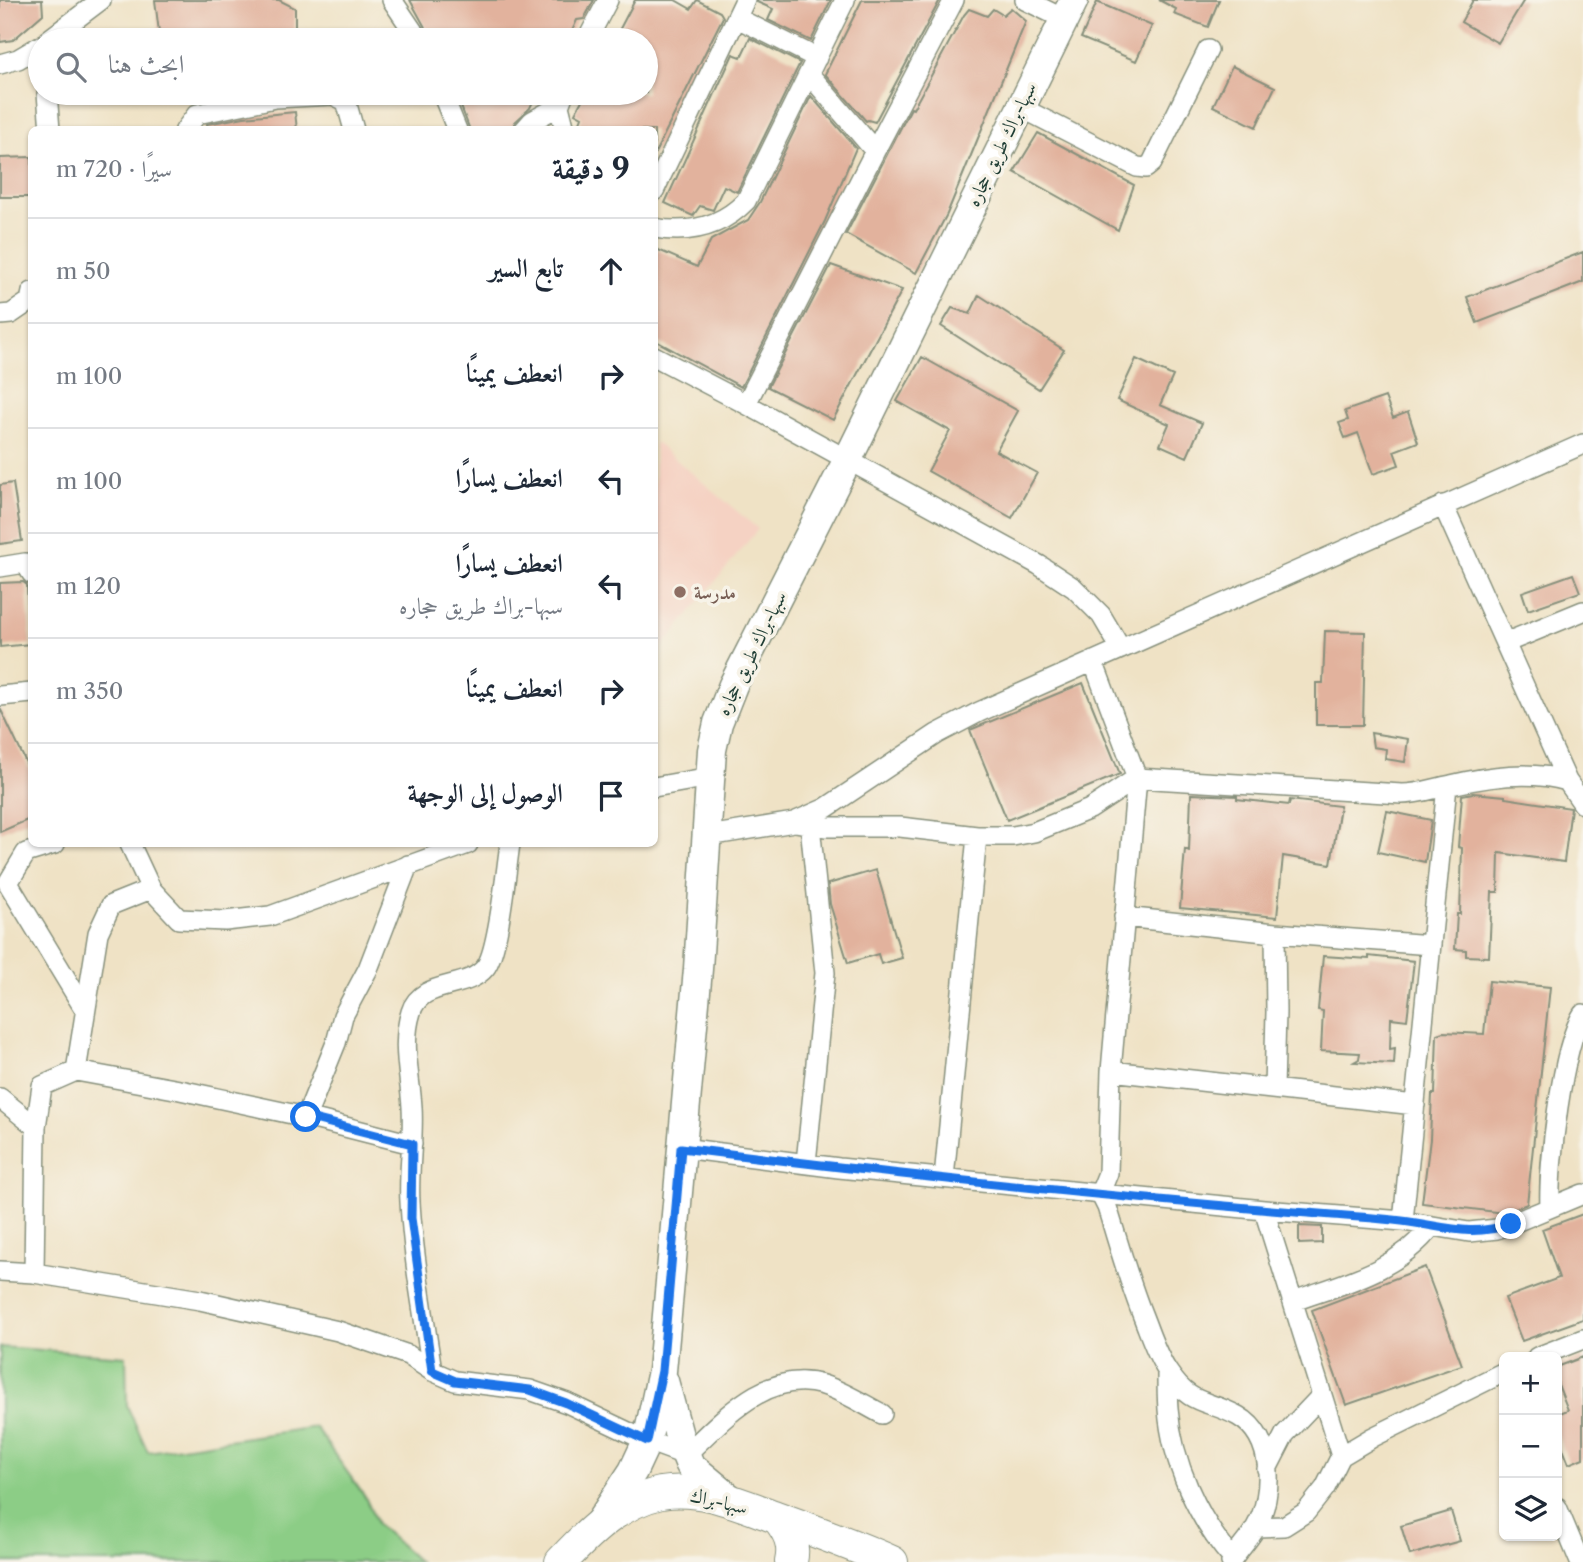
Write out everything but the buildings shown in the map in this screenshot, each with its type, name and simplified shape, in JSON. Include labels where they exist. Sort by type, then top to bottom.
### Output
[{"type":"highway","name":"سبها-براك","points":[[561,1562],[599,1523],[627,1506],[662,1493],[700,1493],[733,1501],[891,1562]]},
{"type":"highway","points":[[778,1518],[788,1530],[793,1544],[791,1562]]},
{"type":"main road","name":"سبها-براك طريق حجاره","points":[[599,1523],[633,1471],[647,1441],[662,1371],[708,836],[710,777],[718,723],[733,685],[848,459],[1069,10]]},
{"type":"main road","name":"سبها-براك طريق حجاره","points":[[662,1371],[685,1455],[699,1473],[733,1501]]},
{"type":"street","points":[[392,0],[411,28]]},
{"type":"street","points":[[593,28],[608,0]]},
{"type":"street","points":[[658,228],[698,229],[716,223],[740,207],[751,194],[845,0]]},
{"type":"street","points":[[746,404],[954,0]]},
{"type":"street","points":[[1025,0],[1069,10]]},
{"type":"street","points":[[62,28],[93,2]]},
{"type":"street","points":[[658,183],[741,9],[813,66],[874,151]]},
{"type":"street","points":[[1020,107],[1137,167],[1146,168],[1152,163],[1208,50]]},
{"type":"street","points":[[0,64],[28,53]]},
{"type":"street","points":[[48,105],[50,126]]},
{"type":"street","points":[[188,126],[197,114],[239,105]]},
{"type":"street","points":[[347,105],[353,126]]},
{"type":"street","points":[[447,105],[455,126]]},
{"type":"street","points":[[528,126],[553,105]]},
{"type":"street","points":[[562,105],[564,126]]},
{"type":"street","points":[[0,315],[11,314],[28,302]]},
{"type":"street","points":[[658,358],[1039,565],[1074,588],[1101,615],[1121,649]]},
{"type":"street","points":[[802,824],[937,734],[979,712],[1583,444]]},
{"type":"street","points":[[1443,505],[1567,781],[1583,804]]},
{"type":"street","points":[[0,567],[24,563],[28,568]]},
{"type":"street","points":[[1505,643],[1583,611]]},
{"type":"street","points":[[1093,661],[1137,778],[1111,1071],[1108,1173],[1100,1193],[1107,1207],[1135,1299],[1153,1345],[1167,1371],[1188,1396],[1233,1414],[1251,1426],[1261,1443],[1267,1469],[1268,1496],[1256,1527],[1232,1560],[1210,1530],[1182,1467],[1168,1411],[1167,1371]]},
{"type":"street","points":[[0,696],[28,693]]},
{"type":"street","points":[[708,836],[802,824],[901,827],[977,836],[1013,836],[1058,824],[1090,809],[1137,778],[1402,794],[1425,793],[1447,786],[1525,775],[1550,776],[1567,781]]},
{"type":"street","points":[[658,786],[710,777]]},
{"type":"street","points":[[1403,1221],[1447,786]]},
{"type":"street","points":[[802,824],[825,973],[806,1163]]},
{"type":"street","points":[[944,1178],[977,836]]},
{"type":"street","points":[[45,847],[26,853],[8,883],[85,1010]]},
{"type":"street","points":[[131,847],[151,889],[179,919],[225,921],[270,916],[459,847]]},
{"type":"street","points":[[432,1371],[411,1218],[412,1106],[406,1062],[407,1037],[411,1010],[418,999],[426,992],[471,978],[484,969],[490,958],[499,921],[510,847]]},
{"type":"street","points":[[306,1117],[336,1043],[343,1016],[368,969],[408,865]]},
{"type":"street","points":[[76,1071],[98,933],[111,905],[151,889]]},
{"type":"street","points":[[1124,916],[1275,933],[1431,945]]},
{"type":"street","points":[[1274,1089],[1275,933]]},
{"type":"street","points":[[1550,1207],[1550,1171],[1568,1053],[1577,1023],[1583,1014]]},
{"type":"street","points":[[34,1273],[36,1127],[42,1086],[76,1071],[306,1117],[412,1144]]},
{"type":"street","points":[[1111,1071],[1415,1105]]},
{"type":"street","points":[[0,1098],[36,1127]]},
{"type":"street","points":[[681,1148],[944,1178],[1403,1221],[1454,1231],[1482,1231],[1511,1224],[1583,1194]]},
{"type":"street","points":[[1264,1210],[1341,1456]]},
{"type":"street","points":[[1294,1301],[1388,1265],[1411,1250],[1432,1226]]},
{"type":"street","points":[[0,1271],[34,1273],[200,1300],[338,1331],[408,1355],[432,1371],[455,1381],[530,1390],[685,1455],[760,1391],[794,1382],[814,1382],[827,1386],[882,1414]]},
{"type":"street","points":[[1550,1352],[1583,1339]]},
{"type":"street","points":[[1256,1527],[1284,1525],[1306,1513],[1325,1488],[1341,1456],[1373,1437],[1499,1378]]},
{"type":"street","points":[[1267,1469],[1285,1434],[1322,1395]]},
{"type":"street","points":[[1562,1519],[1580,1562]]},
{"type":"shaded area","name":"مدرسة","points":[[658,445],[758,529],[658,652]]},
{"type":"green space","points":[[0,1347],[126,1356],[127,1406],[148,1452],[315,1427],[365,1497],[377,1524],[419,1562],[0,1562]]},
{"type":"place","name":"مدرسة","points":[[680,592]]},
{"type":"route","points":[[306,1117],[412,1144],[411,1218],[432,1371],[455,1381],[530,1390],[566,1403],[647,1441],[662,1371],[681,1148],[839,1168],[1403,1221],[1454,1231],[1482,1231],[1511,1224]]}]
